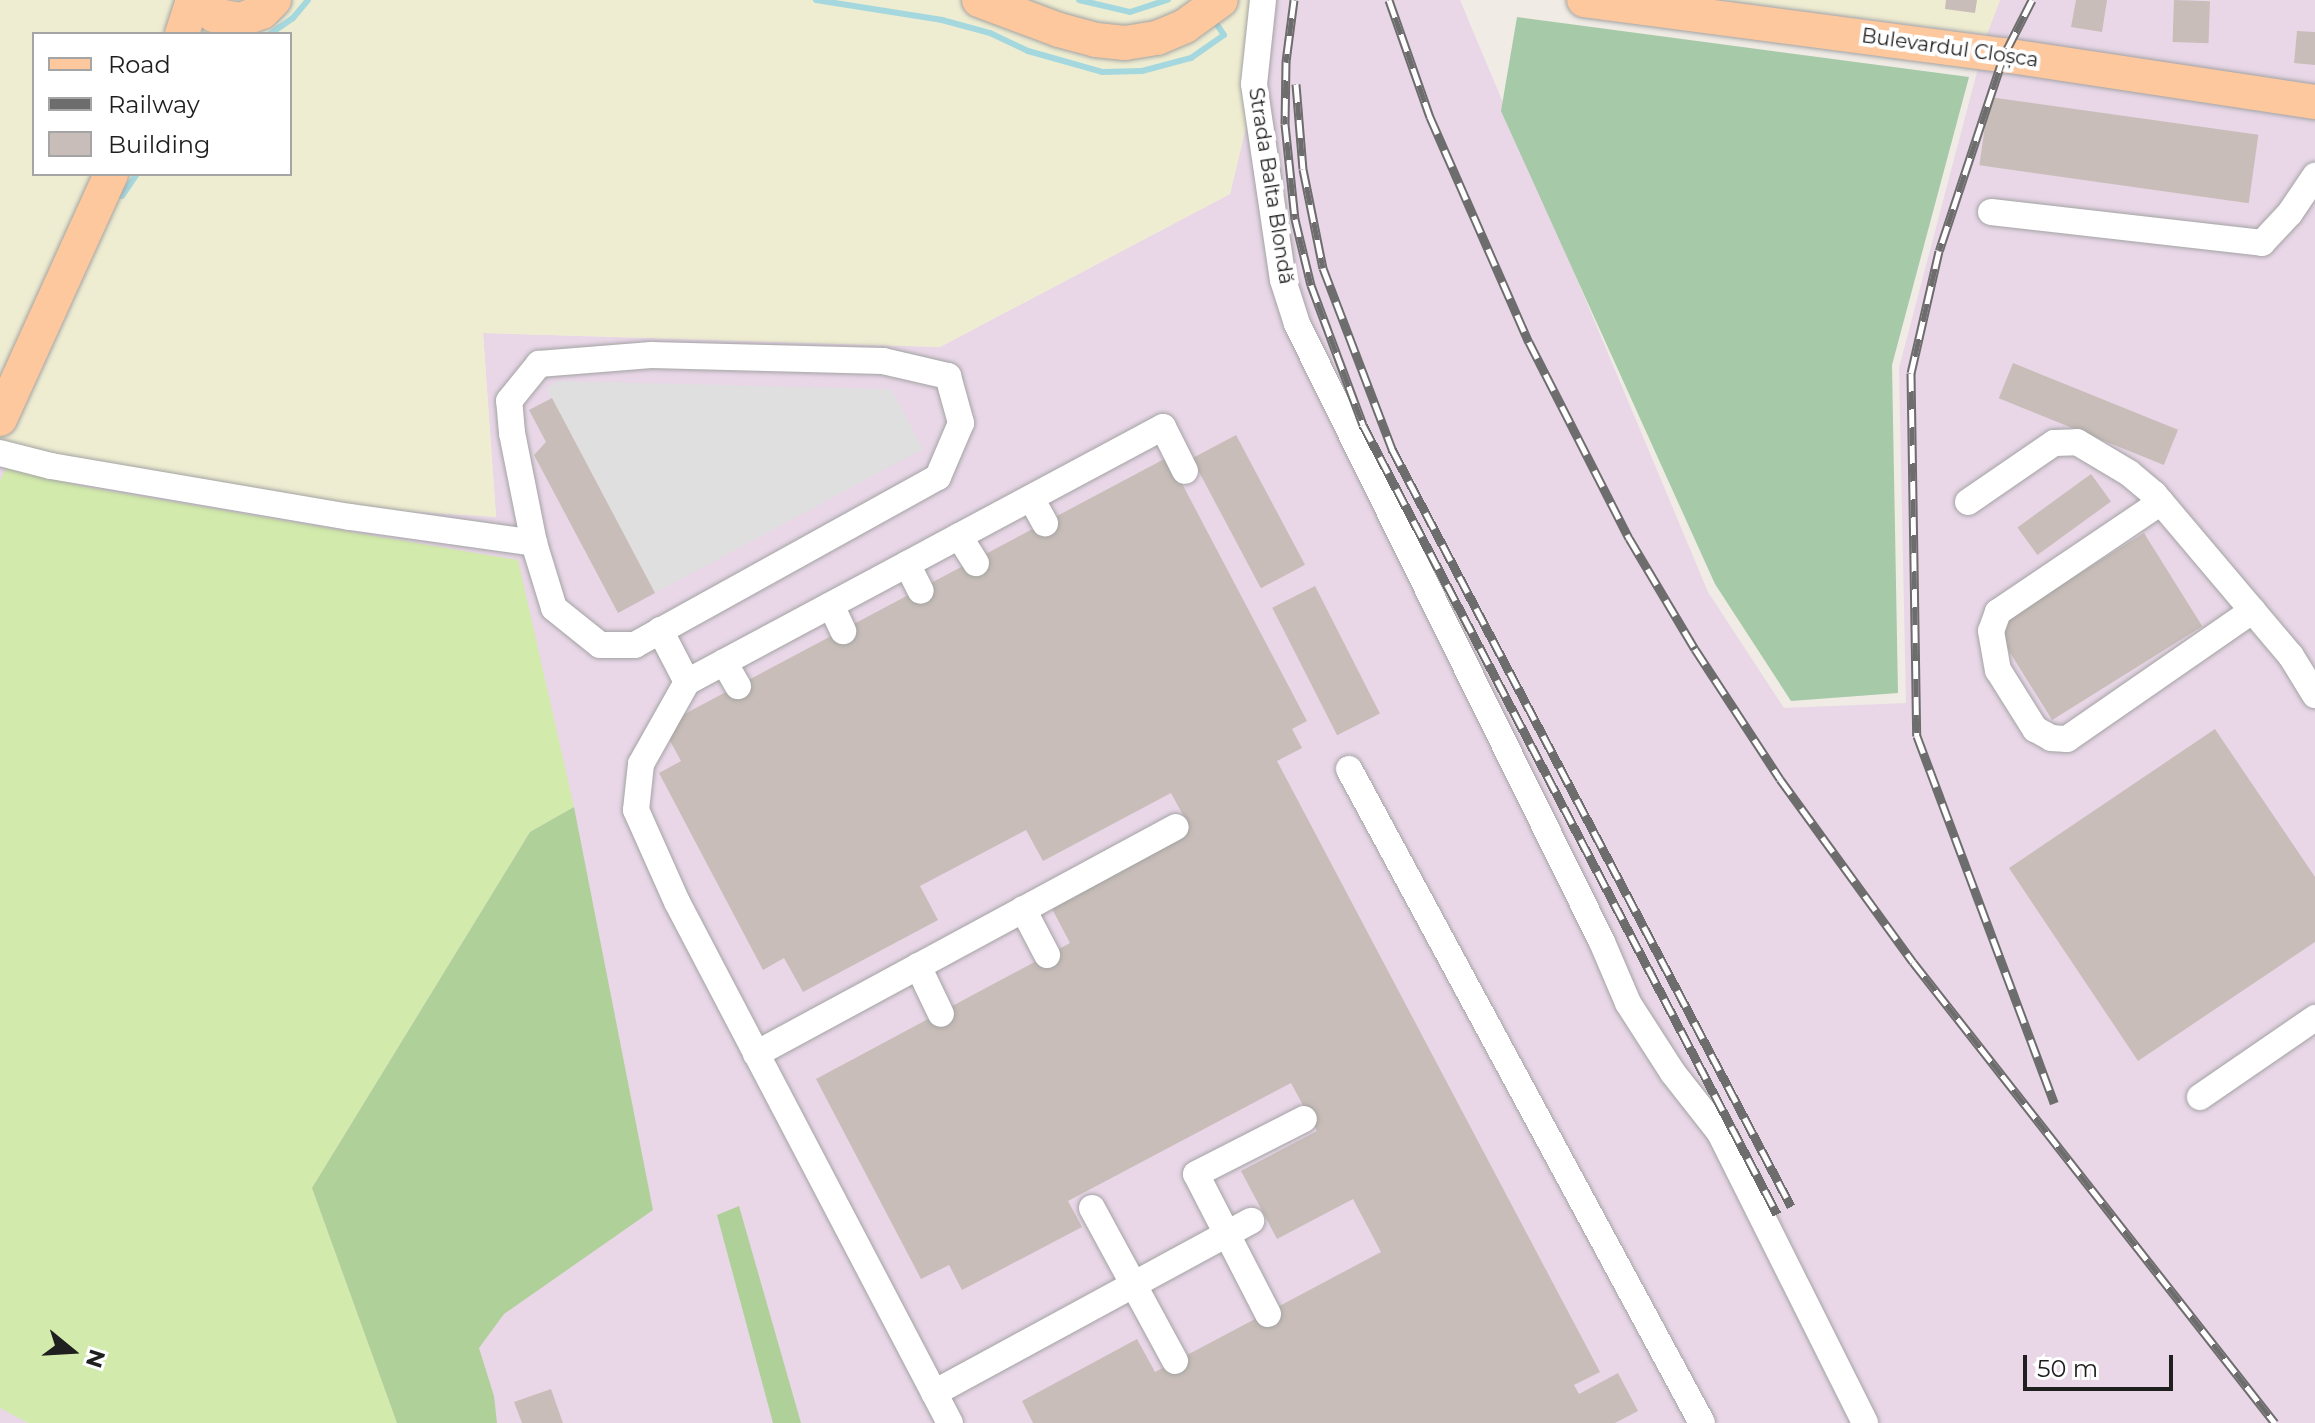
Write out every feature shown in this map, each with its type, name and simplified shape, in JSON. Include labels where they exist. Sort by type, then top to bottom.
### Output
[{"type":"main road","points":[[183,32],[195,0],[214,15],[220,27],[251,18],[274,0]]},
{"type":"main road","points":[[979,0],[1059,30],[1125,43],[1157,38],[1185,26],[1221,0]]},
{"type":"main road","name":"Bulevardul Cloșca","points":[[1584,0],[2004,55],[2315,102]]},
{"type":"main road","points":[[0,419],[110,176]]},
{"type":"lane","name":"Strada Balta Blondă","points":[[1263,0],[1254,84],[1283,280],[1297,324],[1628,1003],[1673,1073],[1720,1133],[1865,1423]]},
{"type":"lane","points":[[1991,212],[2262,243],[2290,213],[2315,176]]},
{"type":"lane","points":[[651,355],[883,361],[948,376],[961,423],[938,477],[635,645],[600,645],[554,608],[534,543],[509,401],[539,364],[651,355]]},
{"type":"lane","points":[[950,1423],[677,902],[636,810],[641,764],[687,682],[724,662],[1163,427],[1185,471]]},
{"type":"lane","points":[[1968,502],[2054,443],[2077,442],[2129,473],[2161,502],[2291,656],[2315,695]]},
{"type":"lane","points":[[0,453],[51,466],[335,514],[534,543]]},
{"type":"lane","points":[[1031,498],[1045,523]]},
{"type":"lane","points":[[2161,502],[1998,612],[1991,631],[1998,670],[2035,729],[2051,738],[2067,739],[2253,610]]},
{"type":"lane","points":[[959,536],[976,563]]},
{"type":"lane","points":[[907,564],[921,591]]},
{"type":"lane","points":[[831,605],[843,631]]},
{"type":"lane","points":[[660,630],[687,682]]},
{"type":"lane","points":[[724,662],[738,686]]},
{"type":"lane","points":[[1349,769],[1702,1423]]},
{"type":"lane","points":[[756,1054],[1176,827]]},
{"type":"lane","points":[[1023,909],[1047,955]]},
{"type":"lane","points":[[918,966],[941,1014]]},
{"type":"lane","points":[[2200,1097],[2315,1018]]},
{"type":"lane","points":[[1268,1314],[1196,1174],[1289,1118]]},
{"type":"lane","points":[[1092,1208],[1175,1361]]},
{"type":"lane","points":[[934,1393],[1251,1221]]},
{"type":"shaded area","points":[[0,0],[1276,0],[1230,194],[940,347],[483,333],[496,517],[273,503],[0,452]]},
{"type":"shaded area","points":[[1276,0],[1460,0],[1708,592],[1784,708],[1906,703],[1899,368],[1987,34],[2000,0],[2315,0],[2315,1423],[0,1423],[0,452],[496,517],[483,333],[940,347],[1230,194]]},
{"type":"shaded area","points":[[1720,0],[2000,0],[1987,34]]},
{"type":"shaded area","points":[[558,381],[891,389],[923,449],[655,593],[546,388]]},
{"type":"green space","points":[[1517,17],[1969,77],[1892,365],[1898,693],[1791,701],[1715,584],[1501,111]]},
{"type":"green space","points":[[7,466],[80,486],[518,560],[574,807],[530,832],[312,1188],[397,1423],[28,1423],[0,1408],[0,481]]},
{"type":"green space","points":[[574,807],[653,1210],[504,1314],[479,1348],[494,1396],[497,1423],[397,1423],[312,1188],[530,832]]},
{"type":"green space","points":[[739,1206],[801,1423],[773,1423],[717,1215]]},
{"type":"building","points":[[1946,0],[1977,0],[1975,13],[1945,9]]},
{"type":"building","points":[[2076,0],[2107,0],[2102,32],[2071,27]]},
{"type":"building","points":[[2174,0],[2210,1],[2209,43],[2173,42]]},
{"type":"building","points":[[2297,31],[2315,32],[2315,65],[2294,63]]},
{"type":"building","points":[[1989,97],[2258,135],[2249,203],[1979,165]]},
{"type":"building","points":[[2013,363],[2178,430],[2164,465],[1999,398]]},
{"type":"building","points":[[552,398],[655,593],[618,613],[534,455],[546,442],[529,410]]},
{"type":"building","points":[[1236,435],[1305,565],[1261,588],[1192,458]]},
{"type":"building","points":[[1168,457],[1307,721],[1292,729],[1302,748],[1277,761],[1600,1372],[1574,1385],[1579,1394],[1618,1373],[1638,1411],[1615,1423],[1033,1423],[1022,1401],[1137,1339],[1155,1372],[1381,1252],[1353,1199],[1277,1239],[1241,1171],[1317,1131],[1291,1083],[1068,1201],[1082,1227],[962,1290],[949,1265],[921,1279],[816,1079],[1070,943],[1049,903],[1190,828],[1171,793],[1043,861],[1026,830],[920,886],[938,920],[803,992],[784,958],[763,970],[659,773],[681,761],[662,726]]},
{"type":"building","points":[[2091,474],[2111,502],[2037,555],[2017,527]]},
{"type":"building","points":[[2144,533],[2202,626],[2052,720],[1994,627]]},
{"type":"building","points":[[1315,586],[1380,713],[1337,735],[1272,608]]},
{"type":"building","points":[[2215,729],[2315,877],[2315,942],[2138,1061],[2009,868]]},
{"type":"building","points":[[551,1389],[563,1423],[522,1423],[514,1402]]},
{"type":"waterway","points":[[273,32],[293,18],[308,0]]},
{"type":"waterway","points":[[816,0],[942,20],[990,33],[1028,51],[1102,72],[1142,71],[1191,58],[1224,35],[1218,26]]},
{"type":"waterway","points":[[1079,0],[1130,12],[1168,0]]},
{"type":"waterway","points":[[122,196],[136,176]]},
{"type":"railway","points":[[1294,0],[1286,62],[1285,124],[1295,219],[1311,285],[1363,425],[1777,1214]]},
{"type":"railway","points":[[1389,0],[1430,117],[1529,342],[1629,538],[1695,649],[1780,779],[1913,962],[2275,1423]]},
{"type":"railway","points":[[2032,0],[2004,55],[1939,251],[1911,373],[1917,736],[2054,1103]]},
{"type":"railway","points":[[1296,84],[1303,169],[1323,268],[1392,449],[1791,1206]]}]
